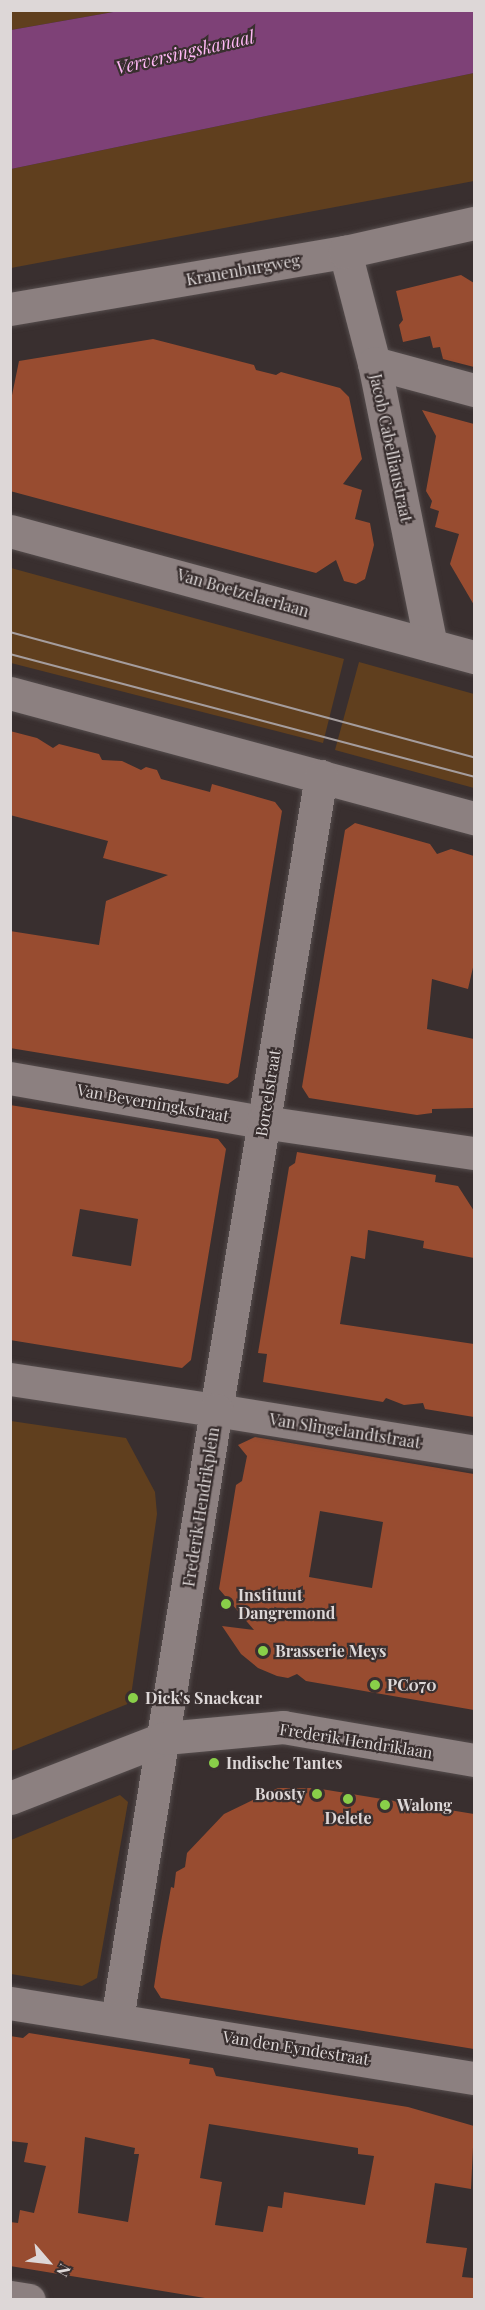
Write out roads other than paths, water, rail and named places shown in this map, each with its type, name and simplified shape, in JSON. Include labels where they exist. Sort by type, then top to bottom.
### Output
[{"type":"street","name":"Kranenburgweg","points":[[10,309],[345,252],[474,223]]},
{"type":"street","name":"Jacob Cabelliaustraat","points":[[345,252],[374,363],[431,645]]},
{"type":"street","points":[[374,363],[474,390]]},
{"type":"street","name":"Van Boetzelaerlaan","points":[[10,531],[474,657]]},
{"type":"street","points":[[10,693],[474,818]]},
{"type":"street","name":"Boreelstraat","points":[[216,1410],[321,776]]},
{"type":"street","name":"Van Beverningkstraat","points":[[10,1078],[263,1122],[474,1153]]},
{"type":"street","name":"Frederik Hendrikplein","points":[[10,1379],[216,1410],[165,1738],[117,2019]]},
{"type":"street","name":"Van Slingelandtstraat","points":[[216,1410],[474,1452]]},
{"type":"street","name":"Frederik Hendriklaan","points":[[165,1738],[283,1727],[474,1760]]},
{"type":"street","points":[[10,1798],[165,1738]]},
{"type":"street","points":[[10,2003],[117,2019]]},
{"type":"street","name":"Van den Eyndestraat","points":[[117,2019],[474,2078]]},
{"type":"street","points":[[10,2297],[28,2300]]},
{"type":"water","name":"Verversingskanaal","points":[[119,11],[474,11],[474,73],[11,169],[11,30]]},
{"type":"tram line","points":[[10,632],[474,757]]},
{"type":"tram line","points":[[10,654],[474,777]]},
{"type":"place","name":"Instituut Dangremond","points":[[226,1604]]},
{"type":"place","name":"Brasserie Meys","points":[[263,1651]]},
{"type":"place","name":"PC070","points":[[375,1685]]},
{"type":"place","name":"Dick's Snackcar","points":[[133,1698]]},
{"type":"place","name":"Indische Tantes","points":[[214,1763]]},
{"type":"place","name":"Boosty","points":[[317,1794]]},
{"type":"place","name":"Delete","points":[[348,1799]]},
{"type":"place","name":"Walong","points":[[385,1805]]}]
